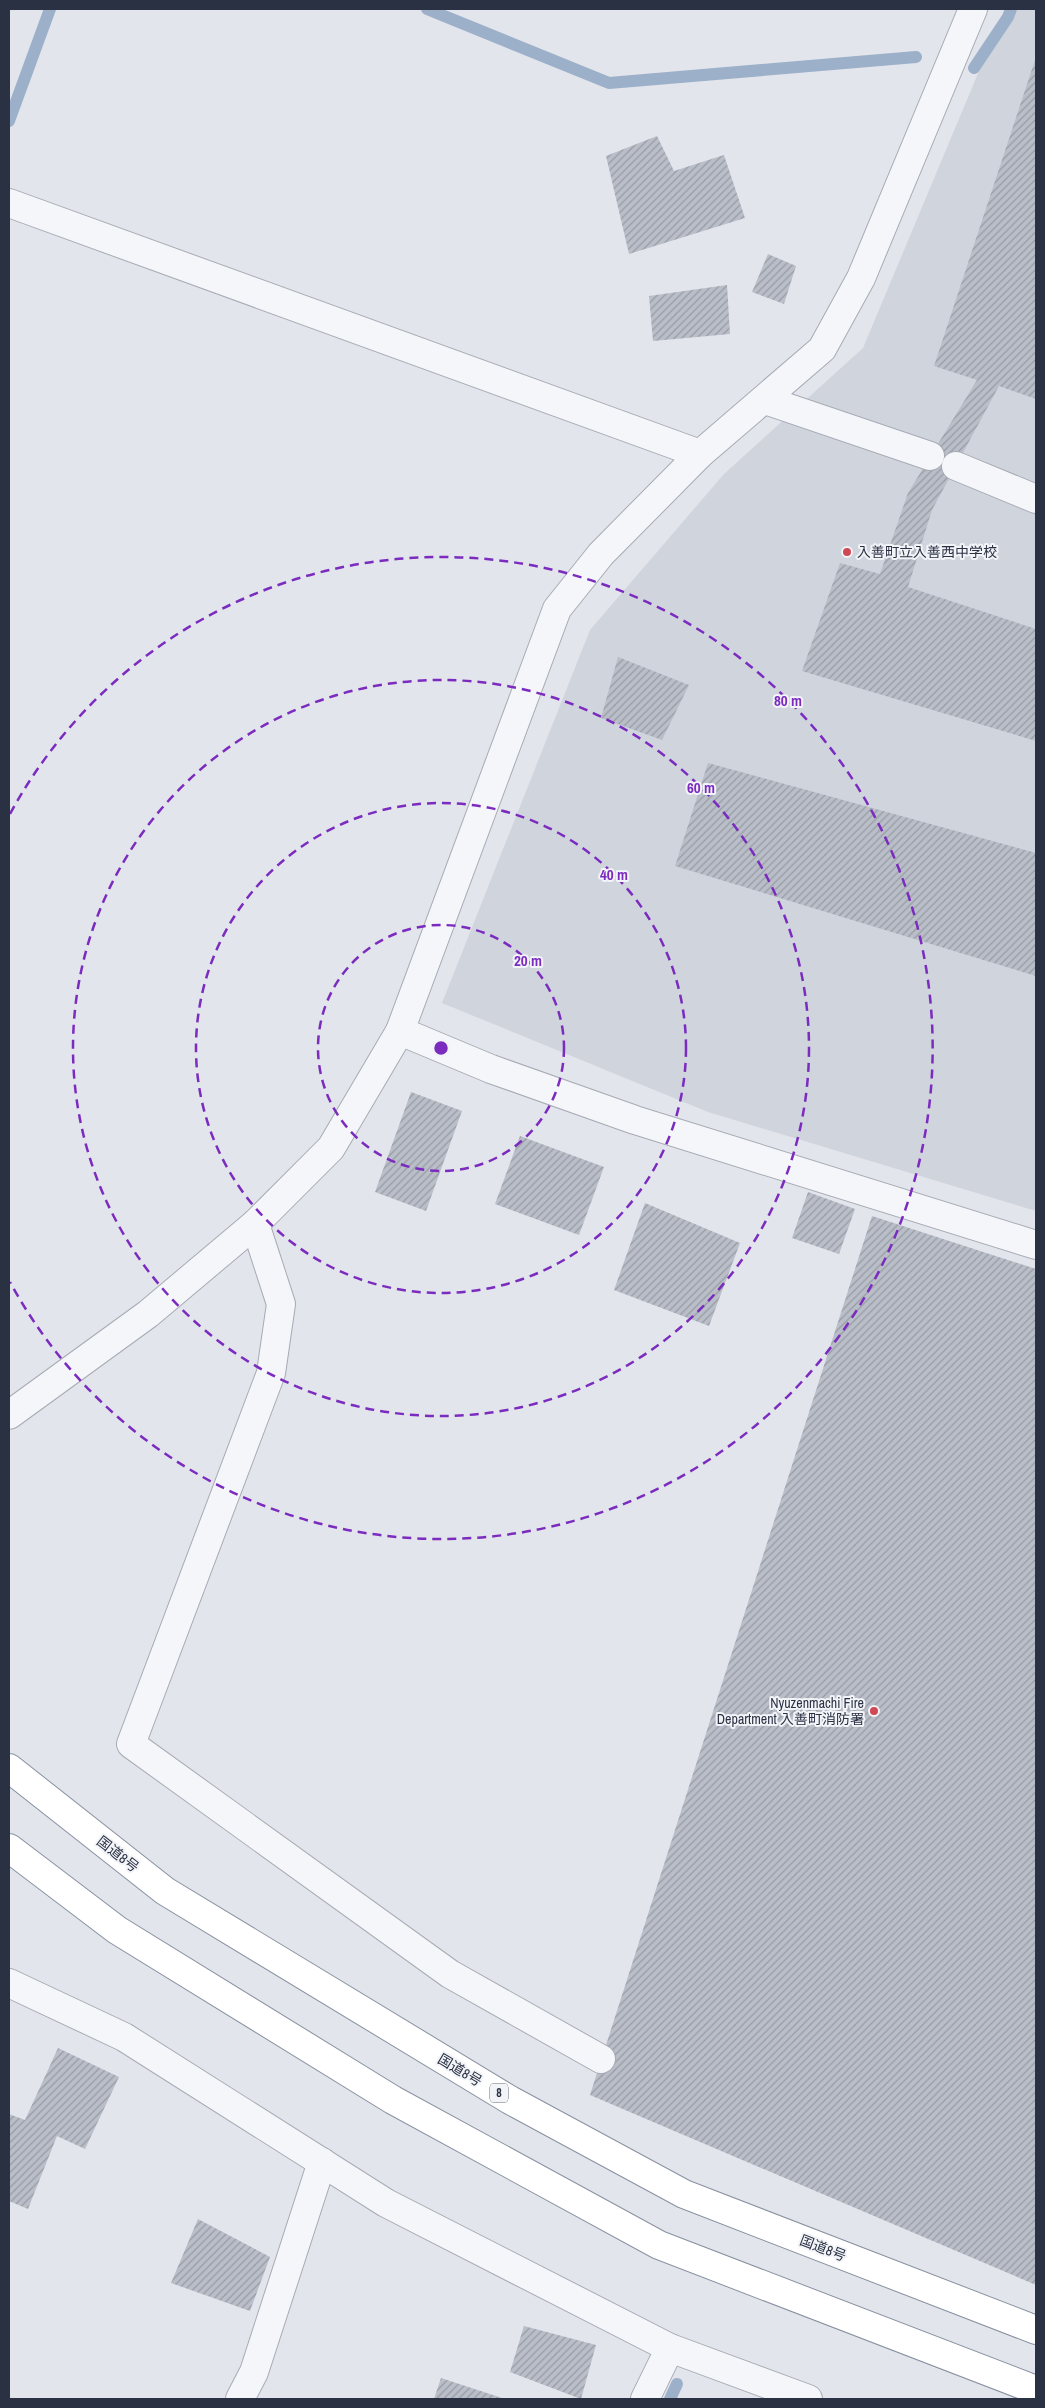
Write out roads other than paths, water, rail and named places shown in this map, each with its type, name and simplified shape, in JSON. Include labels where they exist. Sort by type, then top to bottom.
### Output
[{"type":"highway","name":"国道8号","points":[[9,1768],[164,1891],[518,2104],[684,2194],[1036,2330]]},
{"type":"highway","points":[[9,1848],[117,1930],[393,2100],[659,2245],[1036,2390]]},
{"type":"street","points":[[9,1415],[148,1314],[255,1224],[331,1148],[400,1031],[557,609],[601,554],[700,454],[765,400],[822,348],[861,278],[973,9]]},
{"type":"street","points":[[9,203],[700,454]]},
{"type":"street","points":[[765,400],[930,456]]},
{"type":"street","points":[[956,466],[1036,499]]},
{"type":"street","points":[[400,1031],[491,1069],[634,1120],[1036,1245]]},
{"type":"street","points":[[255,1224],[281,1304],[271,1372],[131,1744],[450,1974],[601,2059]]},
{"type":"street","points":[[9,1984],[124,2037],[386,2203],[670,2348],[808,2399]]},
{"type":"street","points":[[240,2399],[254,2372],[322,2162]]},
{"type":"street","points":[[645,2399],[670,2348]]},
{"type":"waterway","points":[[9,121],[50,9]]},
{"type":"waterway","points":[[427,9],[609,83],[916,57]]},
{"type":"waterway","points":[[974,68],[1008,17],[1011,9]]},
{"type":"waterway","points":[[670,2399],[677,2384]]},
{"type":"place","name":"入善町立入善西中学校","points":[[847,552]]},
{"type":"place","name":"Nyuzenmachi Fire Department 入善町消防署","points":[[874,1711]]}]
